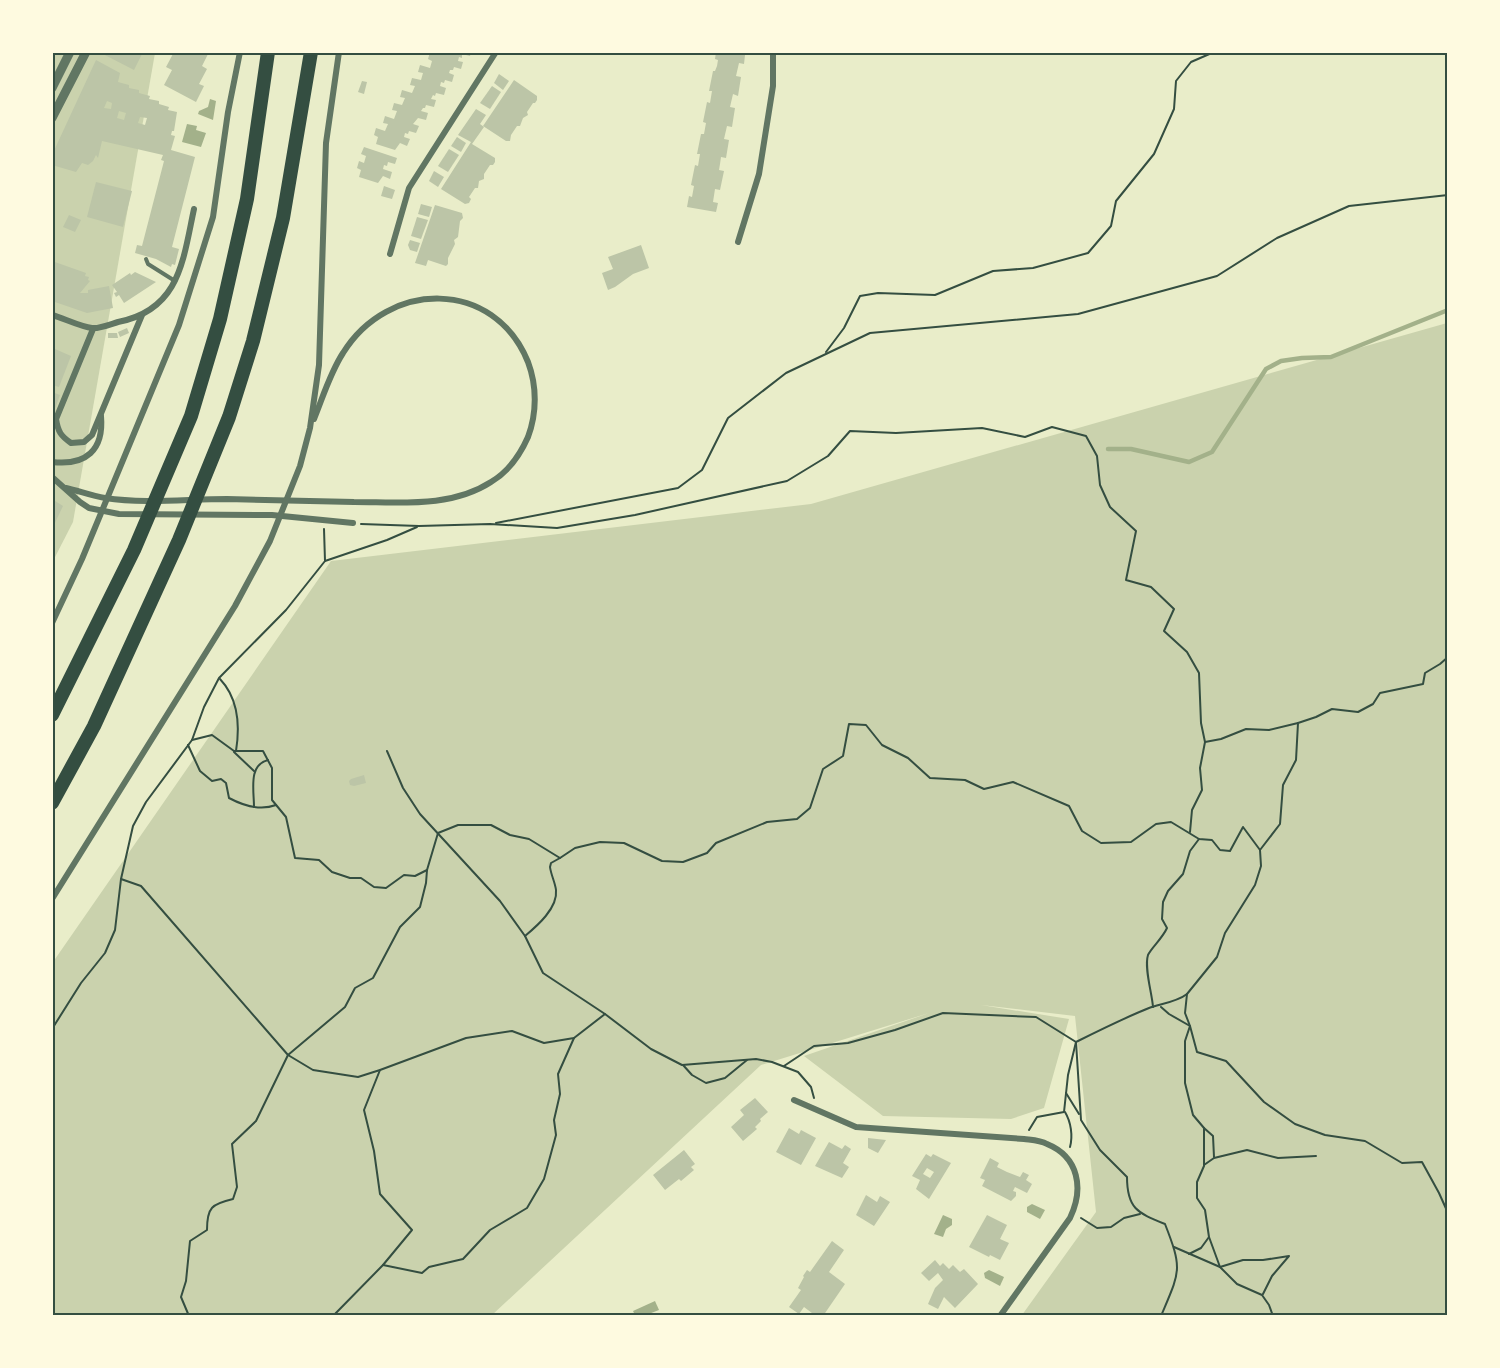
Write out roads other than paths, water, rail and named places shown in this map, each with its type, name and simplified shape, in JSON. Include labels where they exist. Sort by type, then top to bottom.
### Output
[{"type":"highway","points":[[52,715],[134,550],[191,416],[220,319],[247,199],[268,52]]},
{"type":"highway","points":[[52,803],[94,726],[179,540],[230,417],[253,341],[283,218],[310,52]]},
{"type":"street","points":[[52,88],[70,52]]},
{"type":"street","points":[[52,118],[86,52]]},
{"type":"street","points":[[52,622],[82,559],[179,325],[213,217],[228,112],[240,52]]},
{"type":"street","points":[[310,428],[319,365],[326,143],[339,52]]},
{"type":"street","points":[[390,254],[409,188],[496,52]]},
{"type":"street","points":[[738,242],[759,174],[773,86],[773,52]]},
{"type":"street","points":[[52,315],[93,328],[131,320],[164,299],[180,272],[194,210]]},
{"type":"street","points":[[52,899],[235,606],[270,541],[296,476],[310,428],[331,375],[344,352],[362,330],[387,310],[407,302],[438,299],[466,303],[498,320],[520,345],[532,374],[535,411],[524,447],[514,461],[492,482],[453,497],[424,502],[125,499],[103,498],[66,488]]},
{"type":"street","points":[[93,328],[56,419],[61,437],[71,443],[84,442],[92,435],[142,315]]},
{"type":"street","points":[[52,462],[65,463],[88,456],[102,433],[101,416]]},
{"type":"street","points":[[52,477],[89,508],[119,514],[272,514],[353,523]]},
{"type":"street","points":[[794,1100],[856,1126],[1045,1142],[1067,1158],[1072,1165],[1077,1183],[1077,1203],[1000,1316]]},
{"type":"lane","points":[[146,259],[148,264],[176,281]]},
{"type":"waterway","points":[[1108,449],[1131,449],[1189,462],[1212,452],[1266,369],[1281,361],[1331,357],[1448,310]]}]
